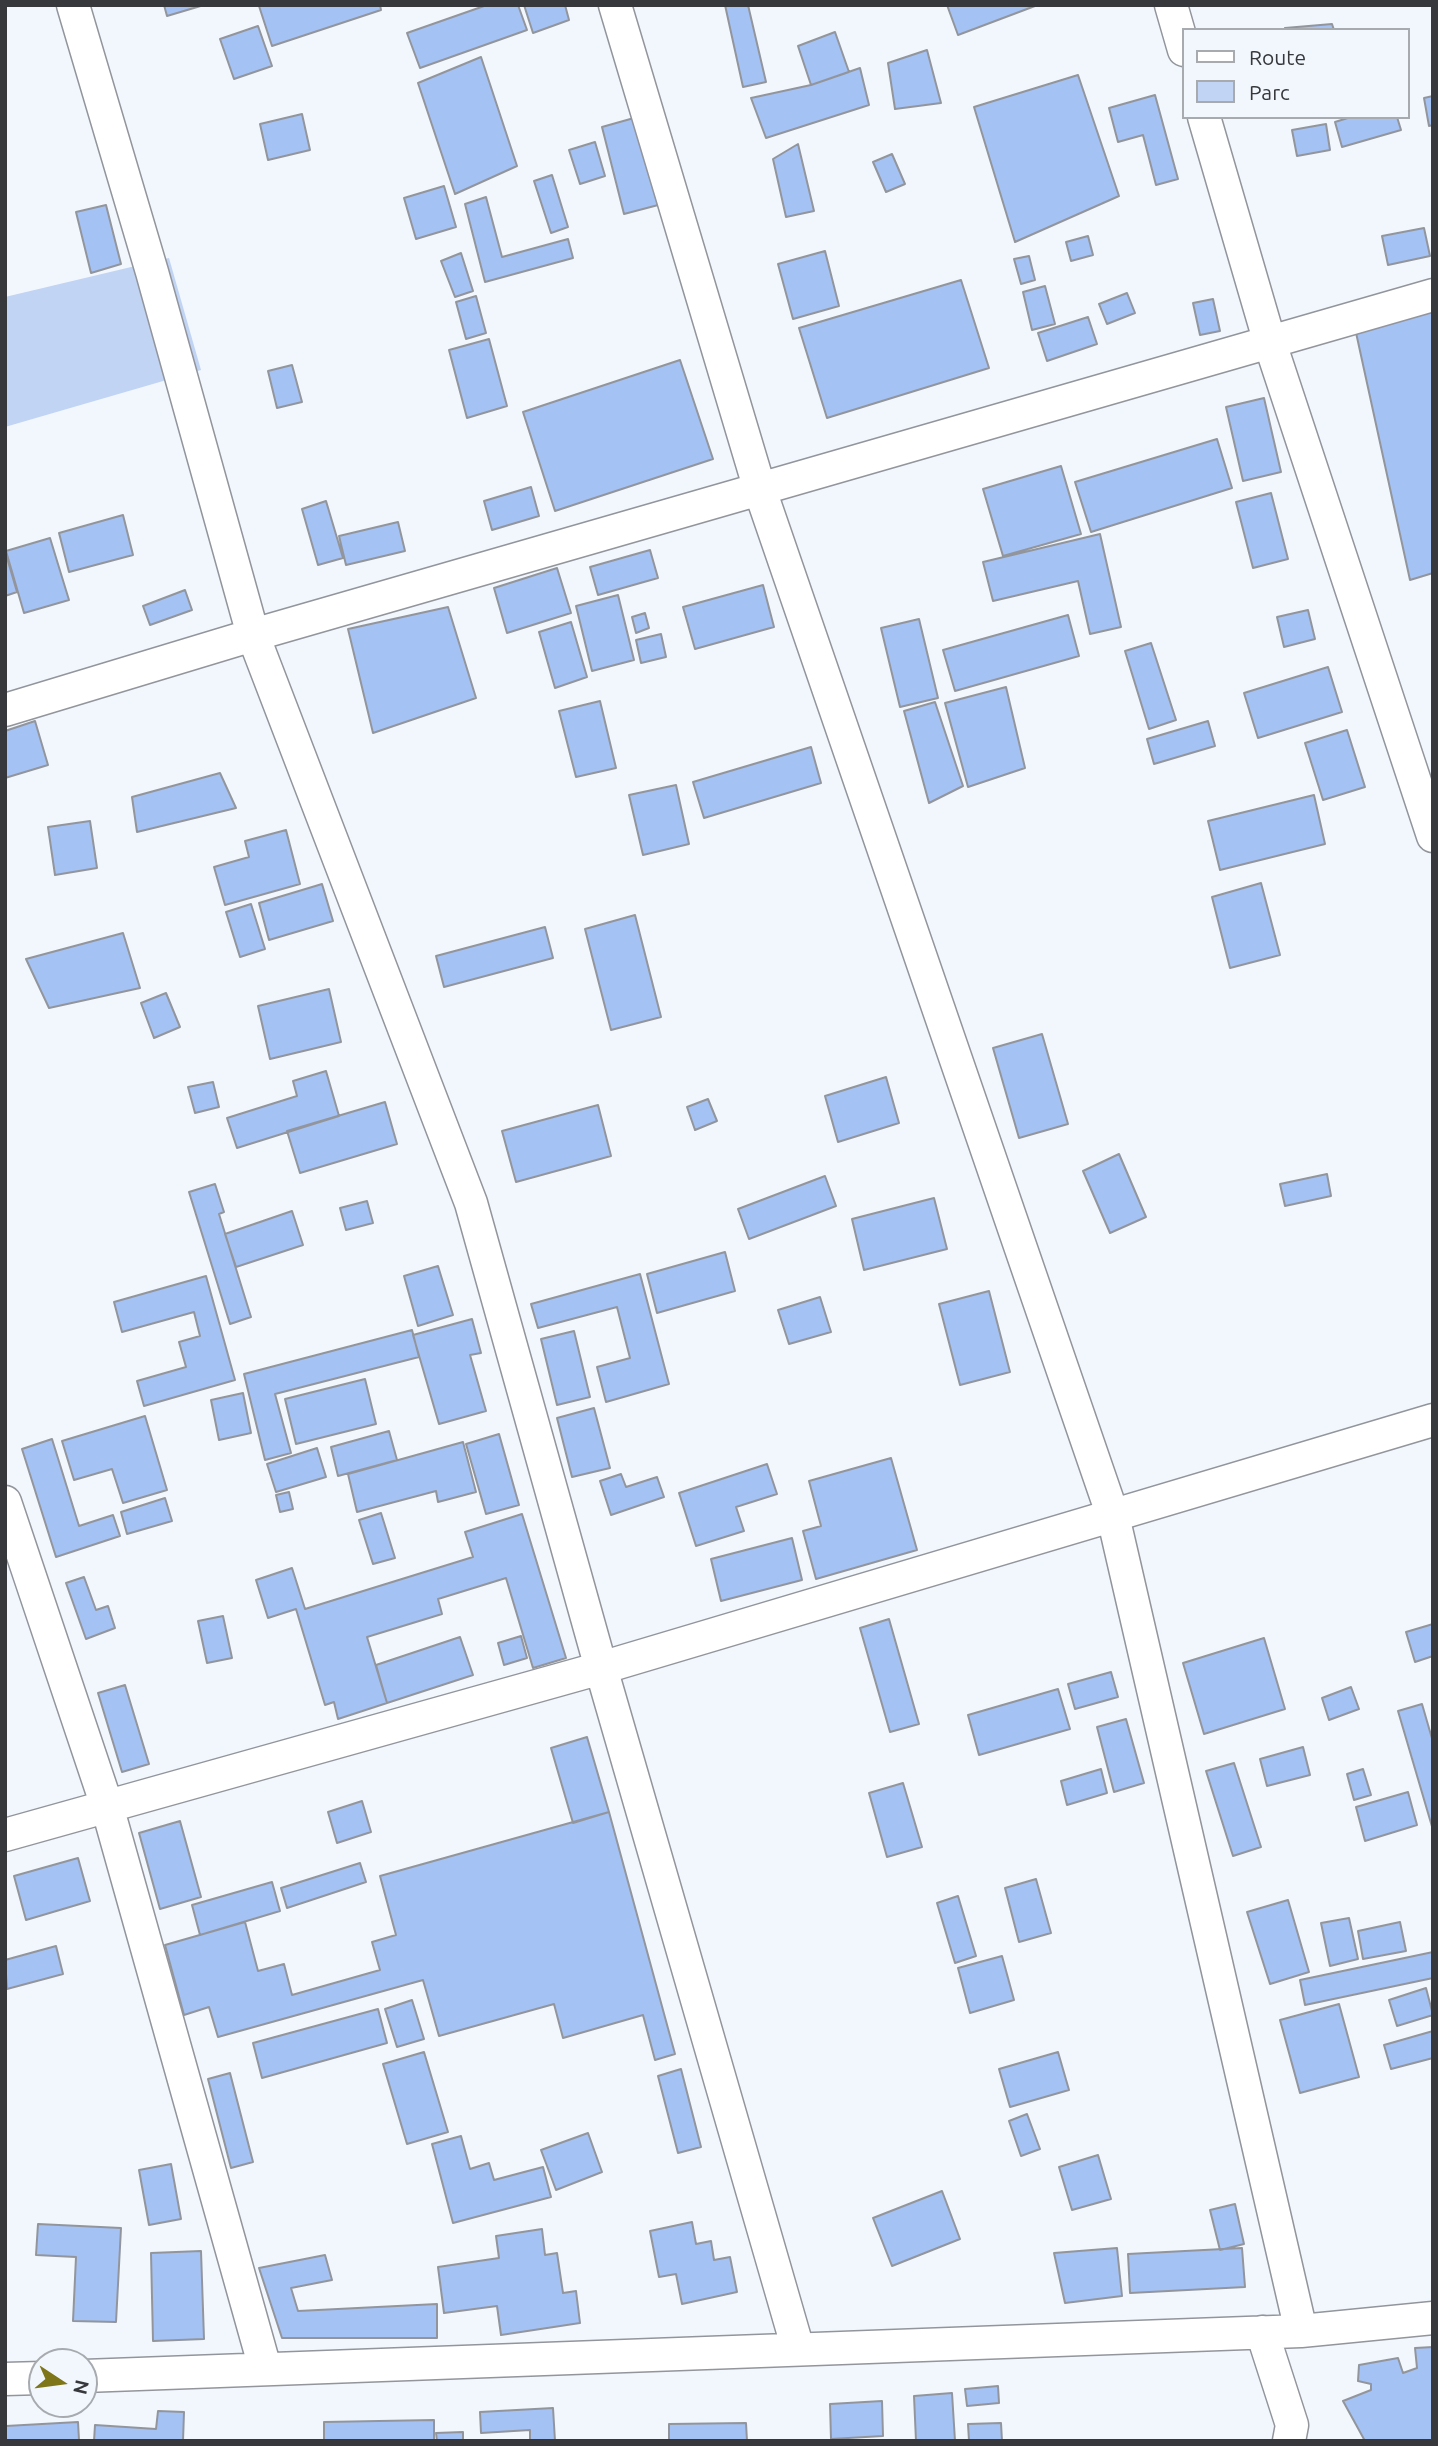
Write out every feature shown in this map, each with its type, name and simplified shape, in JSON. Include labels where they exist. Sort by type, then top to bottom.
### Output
[{"type":"street","points":[[72,5],[152,272],[253,635],[471,1203],[601,1668],[798,2349]]},
{"type":"street","points":[[615,5],[760,490],[1113,1516],[1301,2330]]},
{"type":"street","points":[[1171,5],[1182,43]]},
{"type":"street","points":[[1205,119],[1270,343],[1433,836]]},
{"type":"street","points":[[5,710],[253,635],[1433,295]]},
{"type":"street","points":[[5,1835],[601,1668],[1433,1420]]},
{"type":"street","points":[[5,1502],[107,1806],[265,2368]]},
{"type":"street","points":[[98,2375],[1262,2332],[1433,2318]]},
{"type":"street","points":[[1262,2332],[1298,2435]]},
{"type":"street","points":[[5,2379],[28,2378]]},
{"type":"green space","points":[[169,258],[201,370],[5,427],[5,297]]},
{"type":"building","points":[[164,5],[204,5],[167,16]]},
{"type":"building","points":[[380,5],[381,10],[272,46],[259,6]]},
{"type":"building","points":[[487,5],[518,5],[527,30],[420,68],[407,33]]},
{"type":"building","points":[[524,5],[565,5],[569,20],[533,33]]},
{"type":"building","points":[[725,5],[748,5],[766,82],[743,87]]},
{"type":"building","points":[[947,5],[1035,5],[1035,6],[958,35]]},
{"type":"building","points":[[1332,24],[1333,28],[1285,28]]},
{"type":"building","points":[[258,26],[272,66],[234,79],[220,39]]},
{"type":"building","points":[[835,32],[849,72],[811,85],[798,46]]},
{"type":"building","points":[[927,50],[941,103],[895,109],[888,63]]},
{"type":"building","points":[[481,57],[517,166],[455,194],[418,83]]},
{"type":"building","points":[[860,68],[869,105],[766,138],[751,98],[811,85]]},
{"type":"building","points":[[1078,75],[1119,196],[1015,242],[974,107]]},
{"type":"building","points":[[1155,95],[1178,179],[1156,185],[1143,135],[1118,142],[1109,108]]},
{"type":"building","points":[[1433,96],[1433,125],[1429,126],[1424,98]]},
{"type":"building","points":[[302,114],[310,150],[268,160],[260,124]]},
{"type":"building","points":[[641,116],[662,204],[624,214],[602,127]]},
{"type":"building","points":[[1345,119],[1398,119],[1401,130],[1342,147],[1335,122]]},
{"type":"building","points":[[1326,124],[1330,150],[1297,156],[1292,130]]},
{"type":"building","points":[[595,142],[605,176],[580,184],[569,150]]},
{"type":"building","points":[[798,144],[814,211],[786,217],[773,159]]},
{"type":"building","points":[[892,154],[905,184],[886,192],[873,162]]},
{"type":"building","points":[[552,175],[568,227],[551,233],[534,181]]},
{"type":"building","points":[[444,186],[456,227],[416,239],[404,198]]},
{"type":"building","points":[[486,197],[502,257],[568,239],[573,258],[485,282],[465,204]]},
{"type":"building","points":[[106,205],[121,264],[91,273],[76,212]]},
{"type":"building","points":[[1424,228],[1430,256],[1388,265],[1382,236]]},
{"type":"building","points":[[1088,236],[1093,255],[1071,261],[1066,242]]},
{"type":"building","points":[[825,251],[839,306],[793,319],[778,264]]},
{"type":"building","points":[[461,253],[473,291],[455,297],[441,261]]},
{"type":"building","points":[[1029,256],[1035,280],[1021,284],[1014,259]]},
{"type":"building","points":[[961,280],[989,368],[827,418],[799,328]]},
{"type":"building","points":[[1045,286],[1055,324],[1032,330],[1023,292]]},
{"type":"building","points":[[1127,293],[1135,313],[1107,324],[1099,304]]},
{"type":"building","points":[[476,296],[486,333],[466,339],[456,302]]},
{"type":"building","points":[[1213,299],[1220,331],[1200,335],[1193,303]]},
{"type":"building","points":[[1433,312],[1433,573],[1410,580],[1355,328]]},
{"type":"building","points":[[1088,317],[1097,344],[1047,361],[1038,333]]},
{"type":"building","points":[[489,339],[507,406],[467,418],[449,350]]},
{"type":"building","points":[[680,360],[713,459],[555,511],[523,412]]},
{"type":"building","points":[[292,365],[302,402],[277,408],[268,371]]},
{"type":"building","points":[[1264,398],[1281,472],[1243,481],[1226,407]]},
{"type":"building","points":[[1217,439],[1232,488],[1091,532],[1075,482]]},
{"type":"building","points":[[1061,466],[1081,534],[1003,556],[983,489]]},
{"type":"building","points":[[531,487],[539,516],[492,530],[484,501]]},
{"type":"building","points":[[1271,493],[1288,559],[1253,568],[1236,502]]},
{"type":"building","points":[[326,501],[343,558],[318,565],[302,509]]},
{"type":"building","points":[[123,515],[133,555],[69,572],[59,533]]},
{"type":"building","points":[[398,522],[405,551],[346,565],[339,536]]},
{"type":"building","points":[[1100,534],[1121,627],[1090,634],[1078,581],[993,601],[983,562]]},
{"type":"building","points":[[50,538],[69,600],[24,613],[6,551]]},
{"type":"building","points":[[650,550],[658,578],[598,595],[590,567]]},
{"type":"building","points":[[5,551],[17,592],[5,596]]},
{"type":"building","points":[[557,568],[571,613],[507,633],[494,588]]},
{"type":"building","points":[[763,585],[774,627],[695,649],[683,607]]},
{"type":"building","points":[[185,590],[192,610],[150,625],[143,606]]},
{"type":"building","points":[[618,595],[634,660],[592,671],[576,606]]},
{"type":"building","points":[[448,607],[476,698],[373,733],[348,629]]},
{"type":"building","points":[[1308,610],[1315,639],[1284,647],[1277,617]]},
{"type":"building","points":[[645,613],[649,628],[636,633],[632,617]]},
{"type":"building","points":[[1068,615],[1079,656],[955,691],[943,650]]},
{"type":"building","points":[[919,619],[938,698],[900,707],[881,628]]},
{"type":"building","points":[[571,622],[587,677],[555,688],[539,632]]},
{"type":"building","points":[[661,634],[666,657],[641,663],[636,640]]},
{"type":"building","points":[[1151,643],[1176,720],[1149,729],[1125,651]]},
{"type":"building","points":[[1328,667],[1342,712],[1258,738],[1244,693]]},
{"type":"building","points":[[1006,687],[1025,768],[968,787],[945,703]]},
{"type":"building","points":[[600,701],[616,768],[576,777],[559,711]]},
{"type":"building","points":[[935,702],[963,786],[929,803],[904,711]]},
{"type":"building","points":[[35,721],[48,765],[5,778],[5,731]]},
{"type":"building","points":[[1208,721],[1215,746],[1154,764],[1147,739]]},
{"type":"building","points":[[1347,730],[1365,787],[1323,800],[1305,743]]},
{"type":"building","points":[[811,747],[821,783],[704,818],[693,782]]},
{"type":"building","points":[[220,773],[236,808],[137,832],[132,797]]},
{"type":"building","points":[[676,785],[689,844],[643,855],[629,795]]},
{"type":"building","points":[[1314,795],[1325,844],[1220,870],[1208,821]]},
{"type":"building","points":[[90,821],[97,868],[55,875],[48,827]]},
{"type":"building","points":[[286,830],[300,884],[225,905],[214,867],[249,857],[245,841]]},
{"type":"building","points":[[1261,883],[1280,955],[1230,968],[1212,897]]},
{"type":"building","points":[[322,884],[333,921],[269,940],[259,903]]},
{"type":"building","points":[[251,904],[265,949],[240,957],[226,912]]},
{"type":"building","points":[[635,915],[661,1017],[611,1030],[585,929]]},
{"type":"building","points":[[545,927],[553,958],[444,987],[436,956]]},
{"type":"building","points":[[123,933],[140,988],[49,1008],[26,959]]},
{"type":"building","points":[[329,989],[341,1042],[270,1059],[258,1006]]},
{"type":"building","points":[[166,993],[180,1027],[154,1038],[141,1003]]},
{"type":"building","points":[[1042,1034],[1068,1124],[1019,1138],[993,1048]]},
{"type":"building","points":[[326,1071],[339,1116],[237,1148],[227,1118],[297,1096],[293,1081]]},
{"type":"building","points":[[886,1077],[899,1123],[838,1142],[825,1096]]},
{"type":"building","points":[[213,1082],[219,1107],[195,1113],[188,1087]]},
{"type":"building","points":[[708,1099],[717,1121],[695,1130],[687,1107]]},
{"type":"building","points":[[385,1102],[397,1144],[300,1173],[287,1131]]},
{"type":"building","points":[[598,1105],[611,1156],[516,1182],[502,1131]]},
{"type":"building","points":[[1119,1154],[1146,1217],[1110,1233],[1083,1171]]},
{"type":"building","points":[[1327,1174],[1331,1196],[1285,1206],[1280,1184]]},
{"type":"building","points":[[825,1176],[836,1206],[749,1239],[738,1209]]},
{"type":"building","points":[[215,1184],[224,1212],[219,1214],[251,1317],[230,1324],[189,1192]]},
{"type":"building","points":[[934,1198],[947,1249],[864,1270],[852,1219]]},
{"type":"building","points":[[367,1201],[373,1223],[346,1230],[340,1208]]},
{"type":"building","points":[[292,1211],[303,1245],[236,1267],[225,1234]]},
{"type":"building","points":[[725,1252],[735,1291],[657,1313],[647,1274]]},
{"type":"building","points":[[438,1266],[453,1315],[418,1326],[404,1276]]},
{"type":"building","points":[[640,1274],[669,1384],[606,1402],[597,1367],[630,1358],[617,1307],[538,1328],[531,1304]]},
{"type":"building","points":[[206,1276],[235,1380],[144,1406],[137,1381],[186,1367],[179,1342],[200,1336],[194,1312],[122,1332],[114,1302]]},
{"type":"building","points":[[989,1291],[1010,1372],[960,1385],[939,1304]]},
{"type":"building","points":[[820,1297],[831,1332],[789,1344],[778,1310]]},
{"type":"building","points":[[472,1319],[481,1353],[470,1355],[486,1411],[439,1424],[413,1335]]},
{"type":"building","points":[[412,1330],[419,1357],[275,1394],[291,1453],[265,1460],[244,1374]]},
{"type":"building","points":[[574,1331],[590,1397],[557,1405],[541,1339]]},
{"type":"building","points":[[365,1379],[376,1424],[296,1444],[285,1399]]},
{"type":"building","points":[[243,1393],[251,1433],[219,1440],[211,1400]]},
{"type":"building","points":[[594,1408],[610,1468],[572,1477],[557,1418]]},
{"type":"building","points":[[145,1416],[167,1490],[123,1503],[112,1469],[74,1480],[62,1441]]},
{"type":"building","points":[[389,1431],[397,1460],[338,1476],[331,1447]]},
{"type":"building","points":[[499,1434],[519,1505],[486,1514],[466,1444]]},
{"type":"building","points":[[52,1439],[79,1526],[113,1515],[120,1536],[56,1557],[22,1449]]},
{"type":"building","points":[[463,1442],[476,1492],[438,1502],[436,1491],[357,1512],[348,1474]]},
{"type":"building","points":[[317,1448],[326,1477],[276,1492],[267,1464]]},
{"type":"building","points":[[891,1458],[917,1550],[816,1579],[803,1531],[821,1526],[809,1481]]},
{"type":"building","points":[[767,1464],[777,1494],[736,1507],[744,1531],[696,1546],[679,1493]]},
{"type":"building","points":[[621,1474],[626,1487],[657,1477],[664,1497],[611,1515],[600,1481]]},
{"type":"building","points":[[289,1492],[293,1509],[280,1512],[276,1495]]},
{"type":"building","points":[[165,1498],[172,1521],[127,1534],[121,1512]]},
{"type":"building","points":[[381,1513],[395,1558],[373,1564],[359,1520]]},
{"type":"building","points":[[522,1514],[566,1658],[533,1668],[506,1578],[438,1599],[442,1614],[367,1637],[387,1703],[338,1719],[334,1702],[325,1705],[296,1609],[268,1618],[256,1580],[292,1568],[305,1609],[473,1557],[465,1532]]},
{"type":"building","points":[[792,1538],[802,1580],[721,1601],[711,1559]]},
{"type":"building","points":[[84,1577],[96,1610],[108,1606],[115,1628],[86,1639],[66,1583]]},
{"type":"building","points":[[223,1616],[232,1658],[207,1663],[198,1621]]},
{"type":"building","points":[[889,1619],[919,1724],[890,1732],[860,1628]]},
{"type":"building","points":[[1433,1624],[1433,1656],[1415,1662],[1406,1632]]},
{"type":"building","points":[[521,1636],[527,1658],[504,1665],[498,1643]]},
{"type":"building","points":[[460,1637],[473,1675],[387,1703],[376,1665]]},
{"type":"building","points":[[1264,1638],[1285,1709],[1204,1734],[1183,1663]]},
{"type":"building","points":[[1111,1672],[1118,1697],[1075,1709],[1068,1684]]},
{"type":"building","points":[[125,1685],[149,1764],[122,1772],[98,1693]]},
{"type":"building","points":[[1351,1687],[1359,1709],[1329,1720],[1322,1698]]},
{"type":"building","points":[[1058,1689],[1070,1729],[979,1755],[968,1715]]},
{"type":"building","points":[[1422,1704],[1433,1742],[1433,1830],[1398,1711]]},
{"type":"building","points":[[1126,1719],[1144,1783],[1114,1792],[1097,1727]]},
{"type":"building","points":[[587,1737],[609,1812],[573,1823],[551,1748]]},
{"type":"building","points":[[1303,1747],[1310,1775],[1267,1786],[1260,1759]]},
{"type":"building","points":[[1234,1763],[1261,1847],[1233,1856],[1206,1771]]},
{"type":"building","points":[[1101,1769],[1107,1793],[1067,1805],[1061,1781]]},
{"type":"building","points":[[1363,1769],[1371,1795],[1354,1800],[1347,1774]]},
{"type":"building","points":[[903,1783],[922,1847],[887,1857],[869,1793]]},
{"type":"building","points":[[1408,1792],[1417,1825],[1365,1841],[1356,1807]]},
{"type":"building","points":[[362,1801],[371,1832],[337,1843],[328,1812]]},
{"type":"building","points":[[609,1812],[675,2054],[655,2060],[643,2015],[563,2038],[554,2004],[439,2036],[423,1980],[218,2037],[209,2007],[184,2015],[165,1945],[245,1922],[258,1971],[284,1964],[292,1995],[380,1970],[372,1942],[396,1935],[380,1876]]},
{"type":"building","points":[[180,1821],[201,1897],[160,1909],[139,1833]]},
{"type":"building","points":[[78,1858],[90,1901],[26,1920],[14,1876]]},
{"type":"building","points":[[360,1863],[366,1882],[287,1908],[281,1888]]},
{"type":"building","points":[[1036,1879],[1051,1933],[1019,1942],[1005,1888]]},
{"type":"building","points":[[272,1882],[280,1911],[200,1935],[192,1905]]},
{"type":"building","points":[[958,1896],[976,1956],[955,1963],[937,1903]]},
{"type":"building","points":[[1288,1900],[1309,1972],[1270,1984],[1247,1912]]},
{"type":"building","points":[[1349,1918],[1358,1959],[1330,1966],[1321,1923]]},
{"type":"building","points":[[1400,1922],[1406,1951],[1363,1959],[1358,1931]]},
{"type":"building","points":[[56,1946],[63,1974],[7,1989],[5,1960]]},
{"type":"building","points":[[1433,1952],[1433,1978],[1305,2005],[1300,1980]]},
{"type":"building","points":[[1002,1956],[1014,2000],[970,2013],[958,1968]]},
{"type":"building","points":[[1426,1988],[1433,2015],[1397,2026],[1389,2000]]},
{"type":"building","points":[[412,2000],[424,2039],[397,2047],[385,2009]]},
{"type":"building","points":[[1339,2004],[1359,2077],[1300,2093],[1280,2020]]},
{"type":"building","points":[[378,2009],[387,2043],[262,2078],[253,2043]]},
{"type":"building","points":[[1433,2031],[1433,2058],[1391,2069],[1384,2045]]},
{"type":"building","points":[[424,2052],[448,2132],[407,2144],[383,2064]]},
{"type":"building","points":[[1058,2052],[1069,2090],[1010,2107],[999,2069]]},
{"type":"building","points":[[681,2069],[701,2147],[678,2153],[658,2076]]},
{"type":"building","points":[[230,2073],[253,2162],[231,2168],[208,2079]]},
{"type":"building","points":[[1027,2114],[1040,2149],[1021,2156],[1009,2121]]},
{"type":"building","points":[[588,2133],[602,2172],[556,2190],[541,2150]]},
{"type":"building","points":[[461,2136],[470,2169],[489,2163],[494,2180],[543,2167],[551,2197],[453,2223],[432,2144]]},
{"type":"building","points":[[1098,2155],[1111,2199],[1072,2210],[1059,2167]]},
{"type":"building","points":[[171,2164],[181,2219],[149,2225],[139,2170]]},
{"type":"building","points":[[942,2191],[960,2239],[892,2266],[873,2218]]},
{"type":"building","points":[[1235,2204],[1244,2244],[1220,2250],[1210,2210]]},
{"type":"building","points":[[692,2222],[696,2244],[711,2241],[714,2260],[730,2257],[737,2292],[682,2304],[676,2274],[659,2277],[650,2231]]},
{"type":"building","points":[[38,2224],[121,2228],[116,2322],[73,2321],[76,2257],[36,2255]]},
{"type":"building","points":[[542,2229],[545,2255],[557,2253],[563,2293],[576,2291],[580,2323],[501,2335],[497,2306],[444,2313],[438,2267],[499,2258],[496,2236]]},
{"type":"building","points":[[1117,2248],[1122,2296],[1065,2303],[1054,2253]]},
{"type":"building","points":[[1242,2248],[1245,2287],[1130,2293],[1128,2254]]},
{"type":"building","points":[[201,2251],[204,2339],[153,2341],[151,2253]]},
{"type":"building","points":[[325,2255],[332,2280],[291,2288],[298,2311],[437,2304],[437,2338],[282,2338],[259,2268]]},
{"type":"building","points":[[1433,2347],[1433,2441],[1365,2441],[1343,2401],[1371,2390],[1371,2384],[1358,2381],[1359,2365],[1398,2358],[1403,2373],[1417,2368],[1415,2348]]},
{"type":"building","points":[[998,2386],[999,2403],[967,2406],[965,2389]]},
{"type":"building","points":[[952,2393],[955,2441],[916,2441],[914,2396]]},
{"type":"building","points":[[882,2401],[883,2436],[831,2439],[830,2404]]},
{"type":"building","points":[[553,2408],[555,2441],[530,2441],[530,2430],[481,2433],[480,2412]]},
{"type":"building","points":[[158,2411],[184,2412],[183,2441],[94,2441],[95,2425],[156,2429]]},
{"type":"building","points":[[5,2412],[6,2426],[78,2422],[79,2440],[5,2441]]},
{"type":"building","points":[[434,2420],[434,2441],[324,2441],[324,2422]]},
{"type":"building","points":[[746,2423],[747,2441],[669,2441],[669,2424]]},
{"type":"building","points":[[1001,2423],[1002,2441],[969,2441],[968,2424]]},
{"type":"building","points":[[463,2432],[463,2441],[437,2441],[436,2433]]}]
